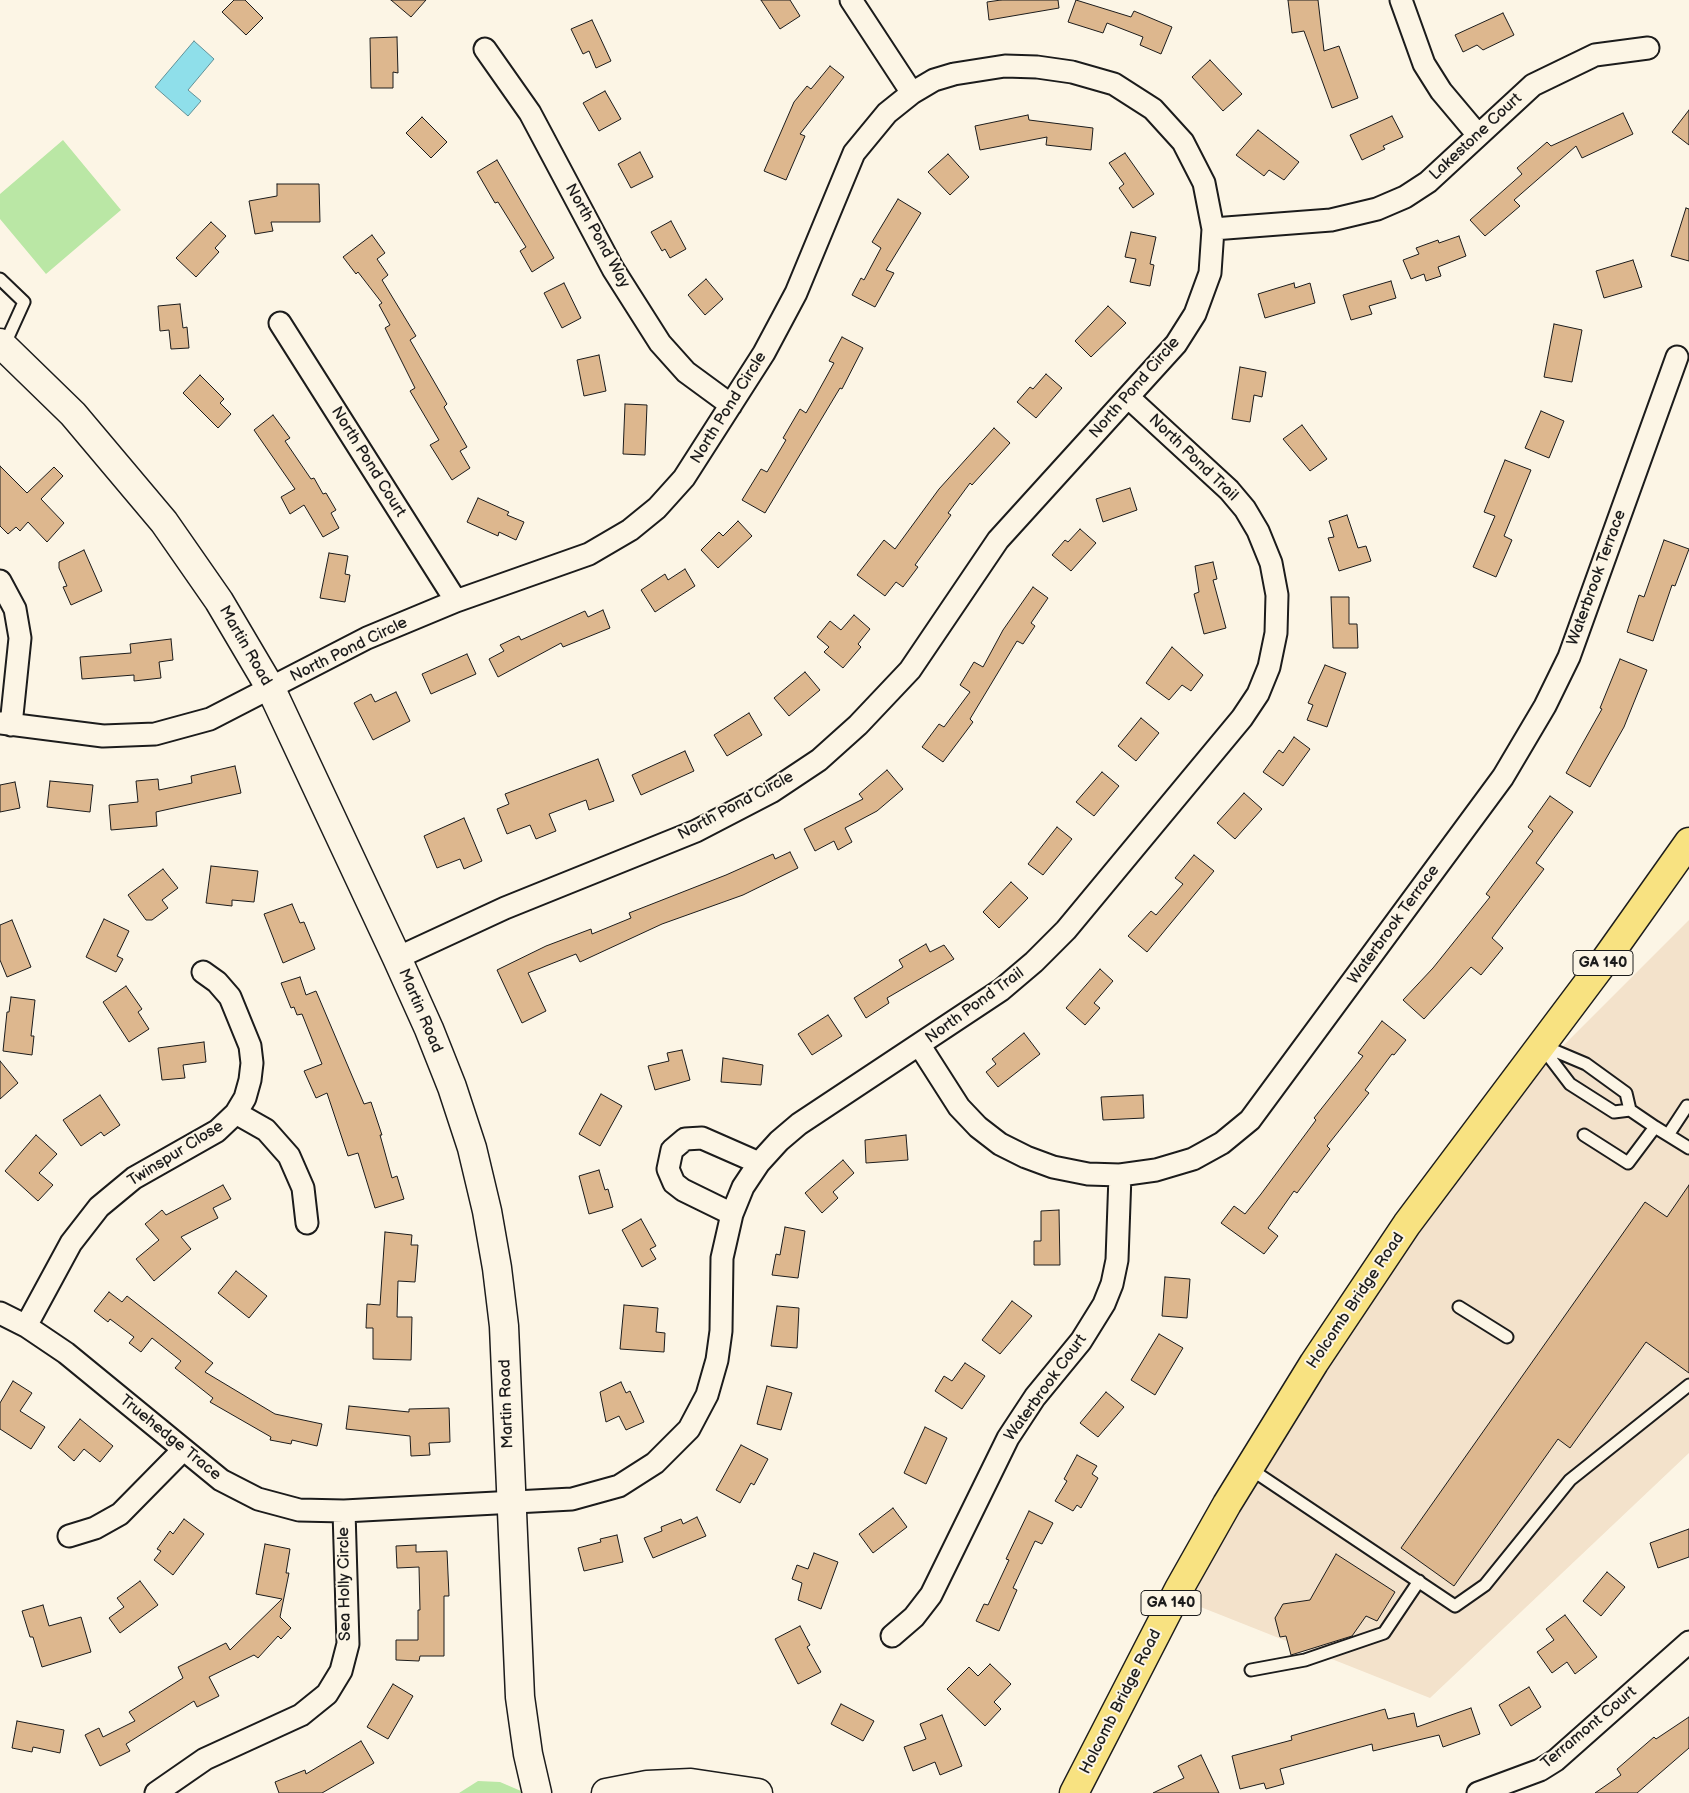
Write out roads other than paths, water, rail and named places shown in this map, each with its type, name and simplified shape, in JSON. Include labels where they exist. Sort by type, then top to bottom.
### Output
[{"type":"main road","name":"Holcomb Bridge Road","points":[[1074,1793],[1155,1633],[1249,1468],[1314,1363],[1388,1252],[1664,879],[1689,842]]},
{"type":"main road","points":[[1664,879],[1689,857]]},
{"type":"street","points":[[851,0],[912,92]]},
{"type":"street","points":[[1401,0],[1424,64],[1441,92],[1478,135]]},
{"type":"street","name":"Lakestone Court","points":[[1213,229],[1331,220],[1377,209],[1405,197],[1448,166],[1532,85],[1595,55],[1648,48]]},
{"type":"street","name":"North Pond Way","points":[[485,49],[530,113],[614,269],[660,343],[686,372],[731,405]]},
{"type":"street","name":"North Pond Circle","points":[[271,689],[367,638],[456,601],[589,554],[630,530],[657,508],[684,478],[764,354],[796,293],[854,153],[865,137],[887,113],[912,92],[934,80],[954,74],[1005,66],[1037,67],[1072,72],[1114,84],[1153,109],[1183,142],[1204,183],[1213,229],[1210,273],[1195,314],[1176,344],[998,540],[910,670],[858,725],[819,760],[770,792],[696,831],[505,908],[397,958]]},
{"type":"street","name":"North Pond Court","points":[[280,323],[456,601]]},
{"type":"street","name":"Martin Road","points":[[2,345],[73,414],[164,522],[219,602],[271,689],[430,1029],[452,1086],[472,1148],[487,1211],[504,1326],[520,1697],[528,1754],[537,1793]]},
{"type":"street","name":"Waterbrook Terrace","points":[[920,1046],[959,1107],[978,1127],[1000,1144],[1026,1158],[1053,1167],[1088,1174],[1120,1175],[1156,1170],[1193,1159],[1222,1143],[1250,1120],[1503,777],[1545,706],[1569,657],[1677,357]]},
{"type":"street","name":"North Pond Trail","points":[[511,1503],[572,1500],[619,1486],[655,1463],[689,1430],[707,1395],[717,1360],[721,1331],[722,1258],[732,1214],[743,1187],[759,1163],[779,1141],[799,1124],[920,1046],[1002,990],[1066,930],[1242,718],[1258,694],[1269,667],[1276,634],[1277,595],[1271,564],[1258,531],[1229,490],[1128,397]]},
{"type":"street","points":[[0,581],[15,609],[20,638],[6,724],[103,736],[155,734],[210,720],[271,689]]},
{"type":"street","name":"Twinspur Close","points":[[26,1326],[71,1243],[99,1207],[134,1178],[217,1131],[236,1113],[245,1098],[252,1063],[250,1046],[230,997],[218,982],[203,972]]},
{"type":"street","points":[[236,1113],[266,1130],[289,1156],[303,1188],[307,1223]]},
{"type":"street","points":[[732,1214],[683,1190],[674,1183],[668,1169],[672,1150],[685,1139],[702,1138],[759,1163]]},
{"type":"street","name":"Waterbrook Court","points":[[892,1636],[914,1617],[931,1595],[1008,1438],[1035,1397],[1081,1341],[1104,1304],[1117,1260],[1120,1175]]},
{"type":"street","name":"Truehedge Trace","points":[[0,1313],[26,1326],[66,1353],[221,1480],[258,1499],[299,1510],[344,1511],[511,1503]]},
{"type":"street","points":[[69,1536],[95,1528],[120,1514],[183,1450]]},
{"type":"street","name":"Sea Holly Circle","points":[[156,1793],[205,1759],[301,1715],[327,1694],[341,1671],[348,1644],[344,1511]]},
{"type":"street","name":"Terramont Court","points":[[1478,1793],[1540,1770],[1556,1760],[1689,1642]]},
{"type":"street","points":[[606,1793],[647,1785],[691,1783],[758,1793]]},
{"type":"lane","points":[[0,278],[24,302],[2,345]]},
{"type":"lane","points":[[1540,1045],[1570,1084],[1614,1112],[1630,1110],[1689,1148]]},
{"type":"lane","points":[[1540,1045],[1586,1064],[1626,1093],[1630,1110]]},
{"type":"lane","points":[[1668,1134],[1687,1106]]},
{"type":"lane","points":[[1584,1135],[1628,1163],[1656,1127]]},
{"type":"lane","points":[[1459,1307],[1507,1337]]},
{"type":"lane","points":[[1249,1468],[1455,1606],[1485,1585],[1570,1480],[1689,1385]]},
{"type":"lane","points":[[1251,1670],[1305,1660],[1384,1634],[1419,1581]]},
{"type":"water","points":[[194,41],[214,59],[188,90],[201,101],[188,116],[155,87]]}]
